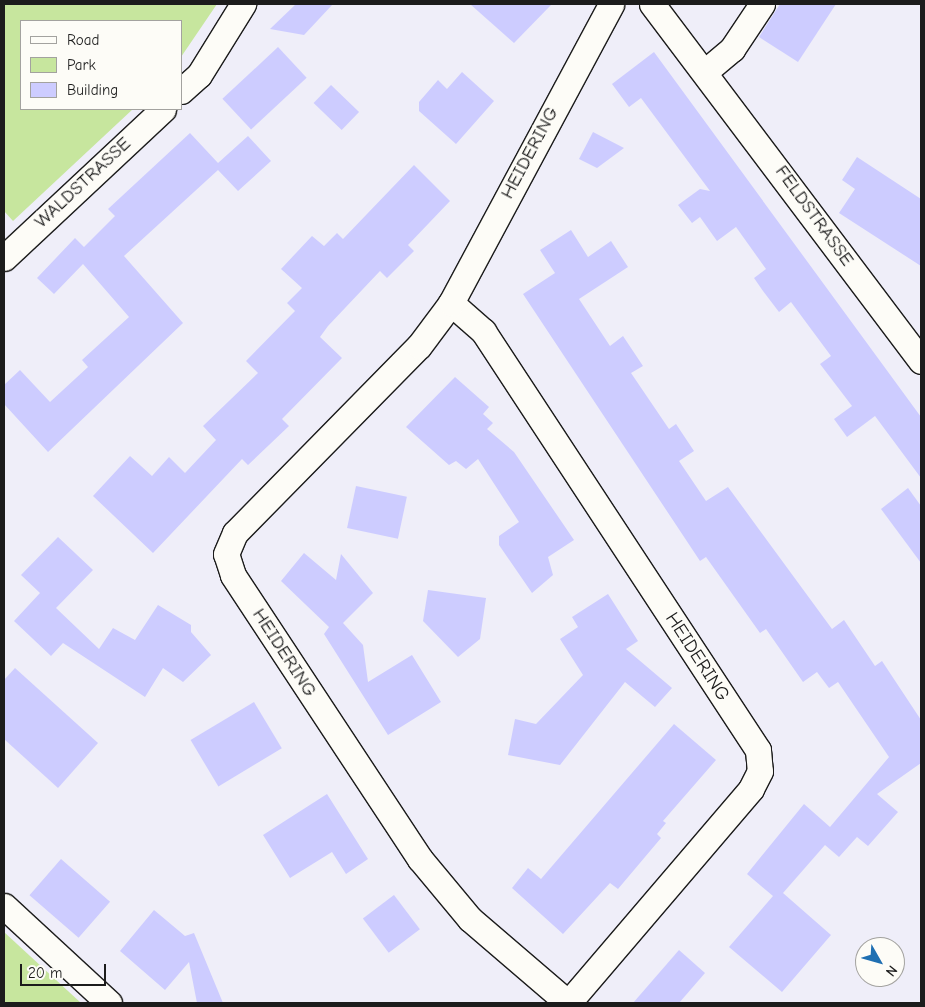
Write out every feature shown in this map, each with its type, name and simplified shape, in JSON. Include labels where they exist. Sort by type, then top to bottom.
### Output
[{"type":"street","points":[[182,90],[199,75],[243,4]]},
{"type":"street","name":"HEIDERING","points":[[451,303],[483,331],[758,750],[760,771],[751,789],[568,1003],[470,919],[420,859],[233,575],[226,554],[235,533],[419,346],[451,303],[611,4]]},
{"type":"street","name":"FELDSTRASSE","points":[[652,4],[707,70],[921,361]]},
{"type":"street","points":[[707,70],[732,50],[762,4]]},
{"type":"street","name":"WALDSTRASSE","points":[[4,258],[162,110]]},
{"type":"street","points":[[4,906],[108,1003]]},
{"type":"green space","points":[[4,4],[217,4],[182,56],[182,20],[20,20],[20,110],[132,110],[13,221],[4,211]]},
{"type":"green space","points":[[4,932],[81,1003],[4,1003]]},
{"type":"building","points":[[296,4],[333,4],[304,35],[270,29]]},
{"type":"building","points":[[470,4],[552,4],[514,43]]},
{"type":"building","points":[[780,4],[836,4],[798,62],[759,37]]},
{"type":"building","points":[[278,47],[307,78],[251,130],[222,99]]},
{"type":"building","points":[[654,52],[921,417],[921,478],[875,416],[847,437],[834,419],[852,406],[820,364],[831,356],[791,302],[779,312],[763,291],[754,278],[766,269],[736,227],[717,241],[700,217],[692,223],[678,205],[700,189],[710,191],[641,98],[629,107],[612,84]]},
{"type":"building","points":[[462,72],[494,101],[456,144],[419,111],[419,102],[438,80],[447,89]]},
{"type":"building","points":[[331,85],[359,112],[342,130],[314,103]]},
{"type":"building","points":[[593,132],[624,148],[597,168],[579,159]]},
{"type":"building","points":[[190,133],[218,163],[248,136],[271,161],[238,191],[218,170],[124,256],[183,323],[48,452],[4,404],[4,385],[20,370],[50,402],[88,367],[82,360],[129,317],[83,264],[54,294],[37,278],[75,238],[84,247],[115,216],[108,209]]},
{"type":"building","points":[[857,157],[921,199],[921,266],[839,213],[855,189],[842,180]]},
{"type":"building","points":[[414,165],[450,201],[408,245],[414,251],[387,278],[380,271],[320,337],[342,358],[282,419],[289,426],[248,465],[242,459],[153,553],[93,496],[130,456],[152,476],[169,457],[185,473],[216,440],[203,426],[258,373],[246,361],[295,311],[287,303],[302,288],[281,269],[312,236],[324,246],[337,233],[343,239]]},
{"type":"building","points":[[571,230],[588,257],[611,241],[628,267],[579,299],[610,346],[623,336],[643,366],[631,373],[669,429],[676,424],[694,451],[679,461],[706,501],[728,487],[832,629],[844,620],[875,666],[882,661],[921,720],[921,763],[877,794],[898,812],[868,846],[857,837],[839,857],[825,845],[783,893],[831,935],[782,992],[729,947],[773,896],[747,874],[804,804],[830,827],[889,757],[838,682],[829,688],[817,672],[803,682],[766,629],[760,633],[706,557],[700,561],[523,294],[555,273],[540,250]]},
{"type":"building","points":[[455,377],[489,407],[483,414],[493,423],[487,429],[514,452],[574,540],[548,557],[553,575],[532,593],[499,545],[499,536],[519,522],[478,459],[466,469],[456,461],[449,465],[406,427]]},
{"type":"building","points":[[356,486],[407,497],[398,539],[347,528]]},
{"type":"building","points":[[908,488],[921,506],[921,563],[881,509]]},
{"type":"building","points":[[58,537],[93,570],[56,608],[99,649],[113,628],[135,640],[158,605],[191,625],[191,632],[211,655],[183,682],[163,668],[145,697],[63,643],[51,656],[14,621],[40,593],[21,575]]},
{"type":"building","points":[[304,553],[336,580],[341,554],[373,593],[343,623],[363,645],[368,682],[412,655],[441,702],[388,735],[324,634],[329,627],[281,581]]},
{"type":"building","points":[[428,590],[486,598],[480,639],[458,657],[423,621]]},
{"type":"building","points":[[608,594],[638,641],[626,649],[672,688],[655,707],[625,682],[560,765],[508,755],[515,719],[536,724],[583,675],[560,639],[578,627],[572,617]]},
{"type":"building","points":[[15,668],[98,743],[58,788],[4,739],[4,680]]},
{"type":"building","points":[[254,702],[282,748],[218,786],[191,740]]},
{"type":"building","points":[[674,724],[716,760],[663,821],[666,823],[657,834],[661,838],[618,889],[610,883],[563,934],[512,888],[528,868],[541,879]]},
{"type":"building","points":[[327,794],[368,859],[346,874],[332,852],[290,878],[263,835]]},
{"type":"building","points":[[61,859],[110,902],[79,938],[30,895]]},
{"type":"building","points":[[394,895],[420,929],[389,953],[363,918]]},
{"type":"building","points":[[154,910],[185,936],[194,933],[223,1003],[197,1003],[189,962],[165,990],[120,951]]},
{"type":"building","points":[[679,950],[705,973],[679,1003],[633,1003]]}]
